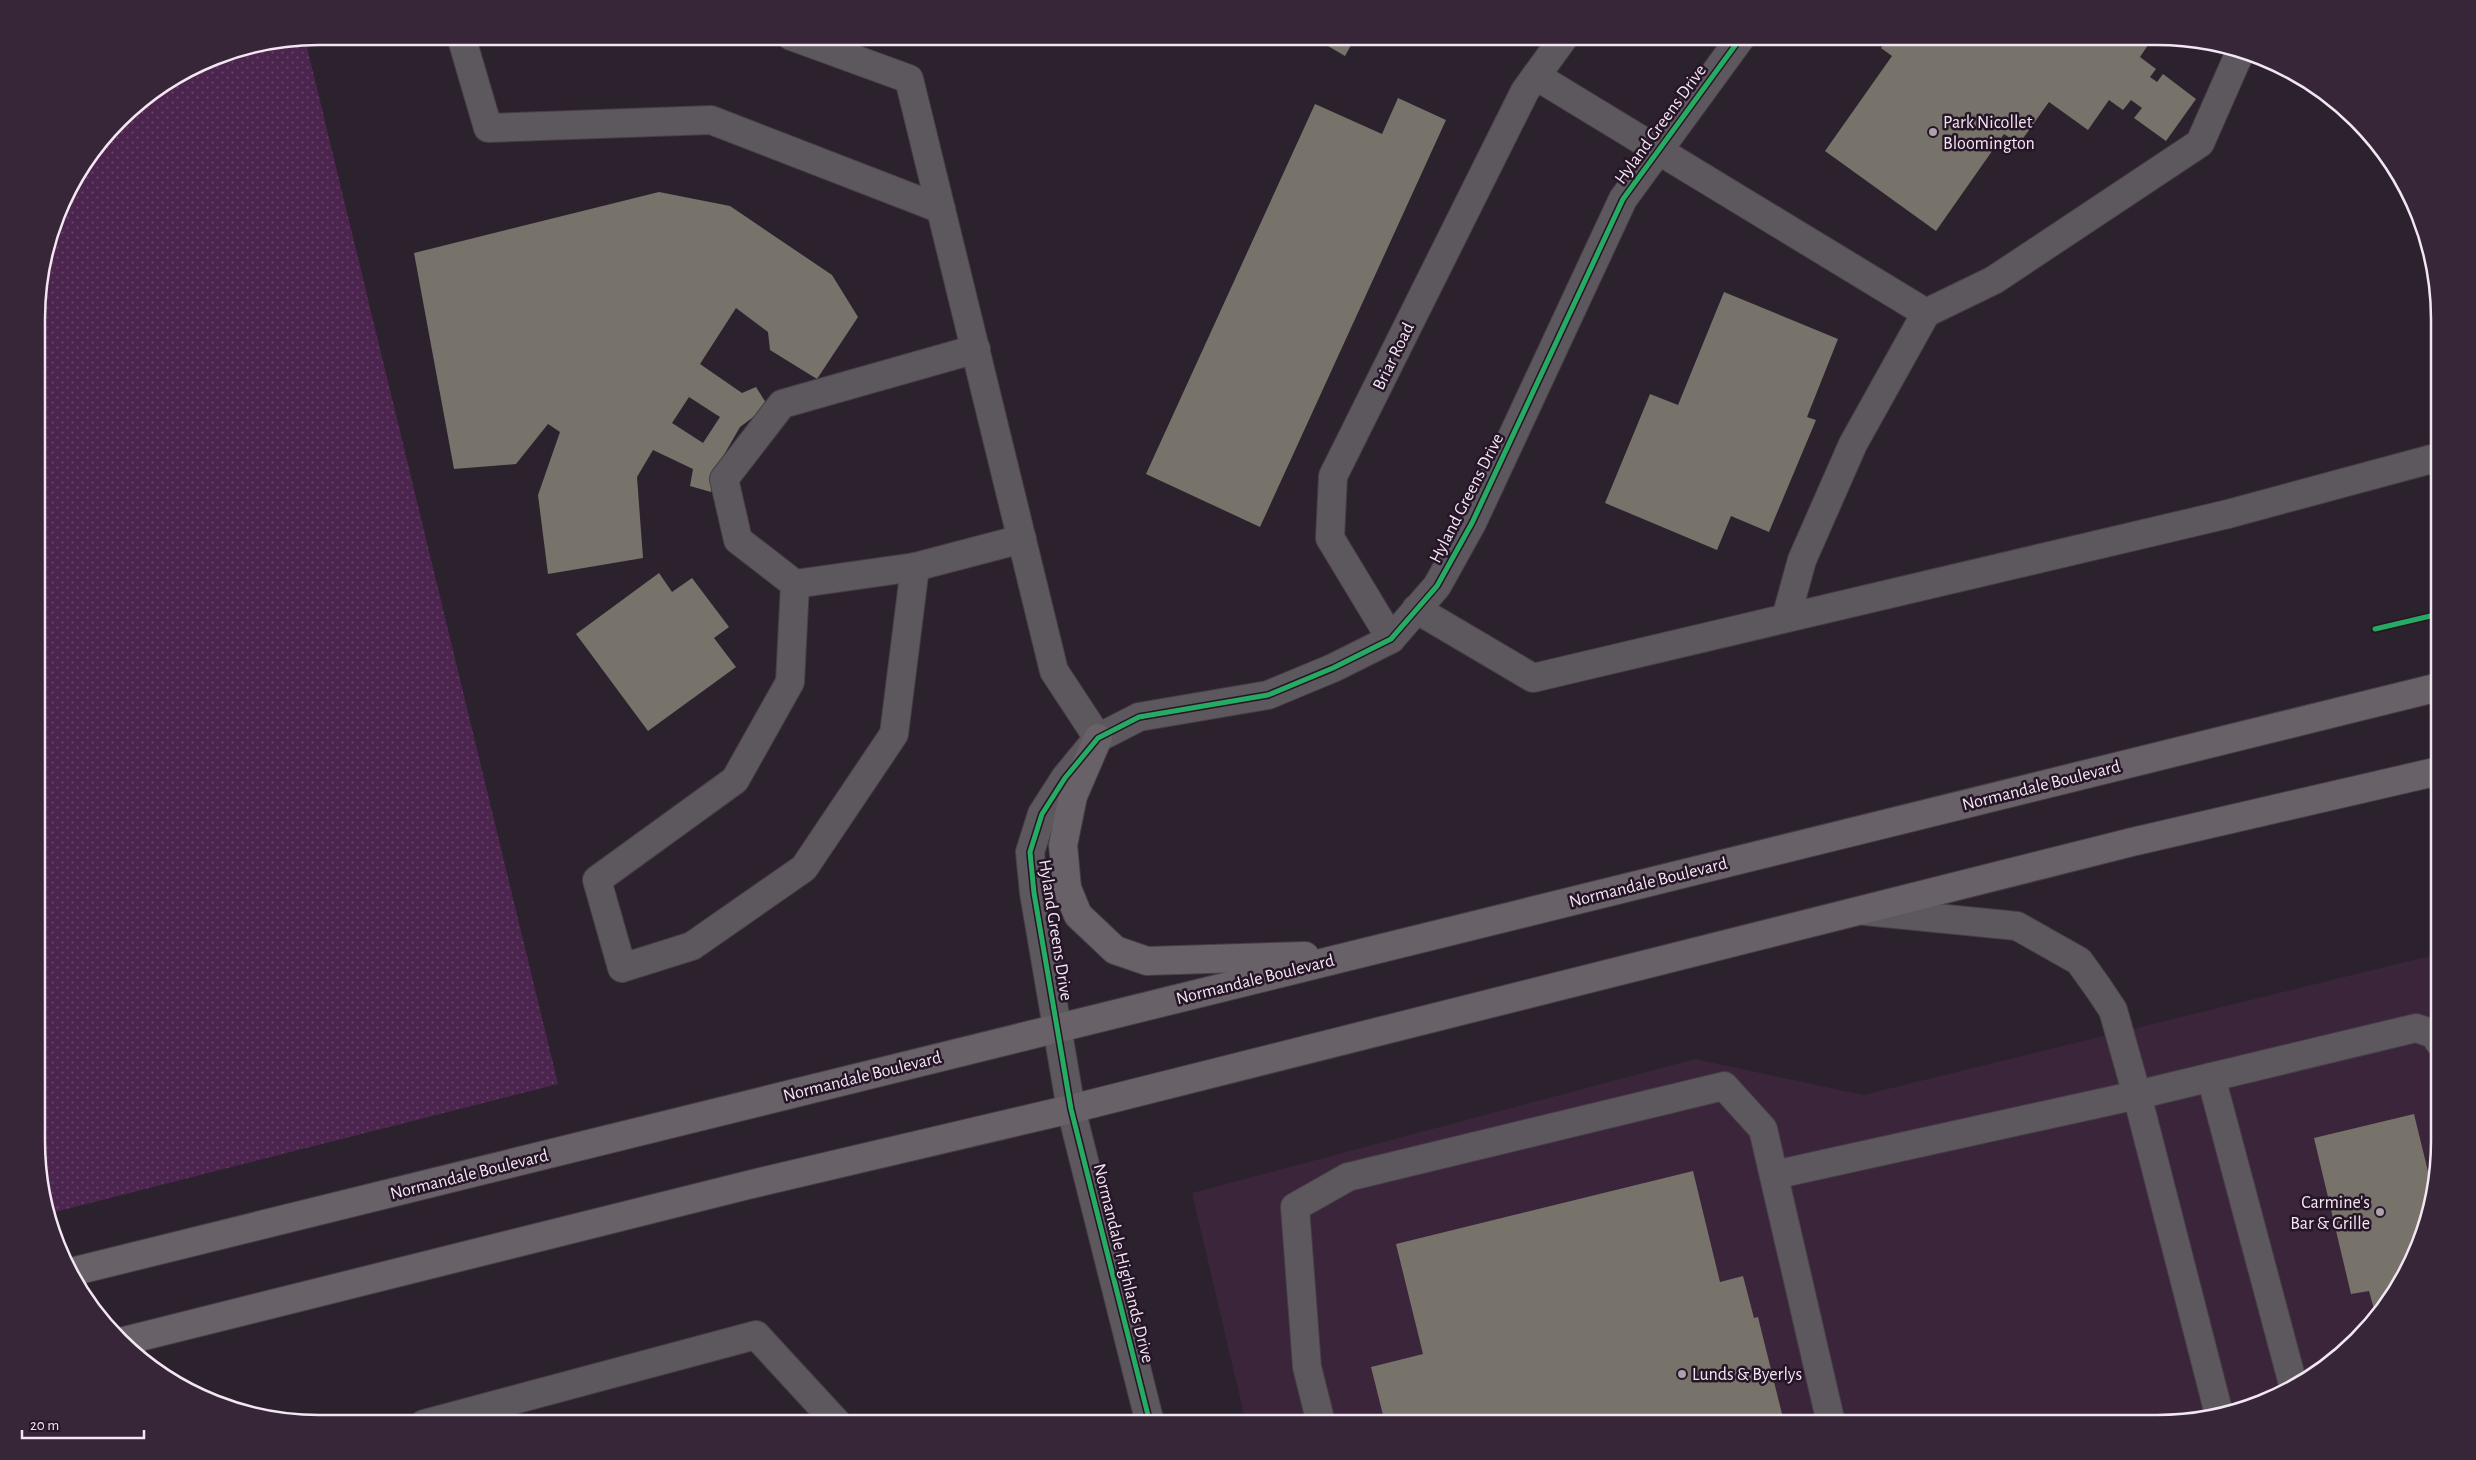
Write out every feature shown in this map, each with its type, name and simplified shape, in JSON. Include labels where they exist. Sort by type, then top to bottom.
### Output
[{"type":"main road","name":"Normandale Boulevard","points":[[78,1270],[2431,689]]},
{"type":"main road","points":[[1098,738],[1073,796],[1063,845],[1067,888],[1078,915],[1096,934],[1115,950],[1146,960],[1348,956]]},
{"type":"main road","points":[[130,1340],[748,1185],[1071,1109],[2132,842],[2431,773]]},
{"type":"street","points":[[464,45],[488,128],[711,120],[942,209]]},
{"type":"street","points":[[816,45],[909,79],[1054,671],[1098,738]]},
{"type":"street","name":"Briar Road","points":[[1391,639],[1330,538],[1333,476],[1526,91],[1558,45]]},
{"type":"street","name":"Hyland Greens Drive","points":[[1071,1109],[1034,893],[1030,852],[1042,814],[1065,778],[1098,738],[1139,717],[1268,695],[1333,668],[1391,639],[1437,586],[1472,523],[1623,198],[1735,45]]},
{"type":"street","points":[[1786,618],[1802,560],[1853,444],[1926,313],[1994,280],[2200,143],[2238,57]]},
{"type":"street","points":[[1536,76],[1926,313]]},
{"type":"street","points":[[976,349],[782,404],[724,479],[738,540],[795,584],[915,567],[1022,539]]},
{"type":"street","points":[[1416,609],[1533,678],[2228,514],[2431,459]]},
{"type":"street","points":[[795,584],[790,682],[736,780],[597,880],[622,968],[692,946],[804,868],[894,734],[915,567]]},
{"type":"street","points":[[1858,910],[2017,926],[2080,961],[2113,1010],[2138,1095],[2218,1408]]},
{"type":"street","points":[[1774,1175],[2138,1095],[2416,1028],[2431,1034]]},
{"type":"street","points":[[2211,1077],[2292,1379]]},
{"type":"street","points":[[1320,1415],[1307,1367],[1295,1207],[1348,1177],[1724,1086],[1763,1129],[1830,1415]]},
{"type":"street","name":"Normandale Highlands Drive","points":[[1071,1109],[1148,1415]]},
{"type":"street","points":[[487,1415],[756,1335],[830,1415]]},
{"type":"shaded area","points":[[307,46],[558,1084],[54,1212],[47,1177],[45,1141],[45,319],[47,283],[54,248],[73,198],[91,167],[113,138],[138,113],[167,91],[198,73],[248,54],[283,47]]},
{"type":"shaded area","points":[[2431,956],[2431,1141],[2429,1177],[2422,1212],[2410,1246],[2385,1293],[2351,1335],[2309,1369],[2262,1394],[2210,1410],[2157,1415],[1244,1415],[1192,1193],[1695,1059],[1863,1095]]},
{"type":"building","points":[[1326,45],[1351,45],[1345,56]]},
{"type":"building","name":"Park Nicollet Bloomington","points":[[1883,45],[2148,45],[2140,57],[2156,69],[2150,77],[2157,82],[2163,74],[2196,99],[2166,141],[2134,118],[2142,108],[2131,100],[2123,110],[2109,100],[2088,130],[2049,102],[2019,144],[2004,134],[1936,231],[1825,151],[1892,56],[1881,48]]},
{"type":"building","points":[[1398,98],[1446,120],[1260,527],[1146,474],[1315,104],[1382,134]]},
{"type":"building","points":[[659,192],[730,206],[832,275],[858,317],[817,379],[770,350],[768,332],[736,308],[700,364],[742,393],[756,387],[768,406],[740,427],[721,460],[711,492],[690,486],[693,469],[653,450],[637,477],[643,558],[548,574],[538,495],[560,432],[548,424],[516,464],[454,469],[414,253]],"holes":[[[689,397],[720,417],[703,443],[672,423]]]},
{"type":"building","points":[[1724,292],[1838,339],[1807,417],[1816,420],[1769,532],[1731,516],[1717,550],[1605,503],[1650,394],[1678,405]]},
{"type":"building","points":[[659,573],[672,592],[692,578],[729,627],[714,638],[736,667],[648,731],[576,634]]},
{"type":"building","name":"Carmine's Bar & Grille","points":[[2414,1114],[2429,1176],[2426,1194],[2422,1212],[2403,1262],[2374,1308],[2369,1291],[2351,1294],[2314,1138]]},
{"type":"building","points":[[1693,1171],[1720,1282],[1743,1276],[1754,1318],[1758,1317],[1782,1415],[1383,1415],[1371,1367],[1423,1354],[1396,1244]]},
{"type":"cycle path","points":[[1148,1415],[1071,1109],[1034,893],[1030,852],[1042,814],[1065,778],[1098,738],[1139,717],[1268,695],[1333,668],[1391,639],[1437,586],[1472,523],[1623,199],[1735,45]]},
{"type":"cycle path","points":[[2375,629],[2431,616]]},
{"type":"place","name":"Park Nicollet Bloomington","points":[[1933,132]]},
{"type":"place","name":"Carmine's Bar & Grille","points":[[2380,1212]]},
{"type":"place","name":"Lunds & Byerlys","points":[[1682,1374]]}]
